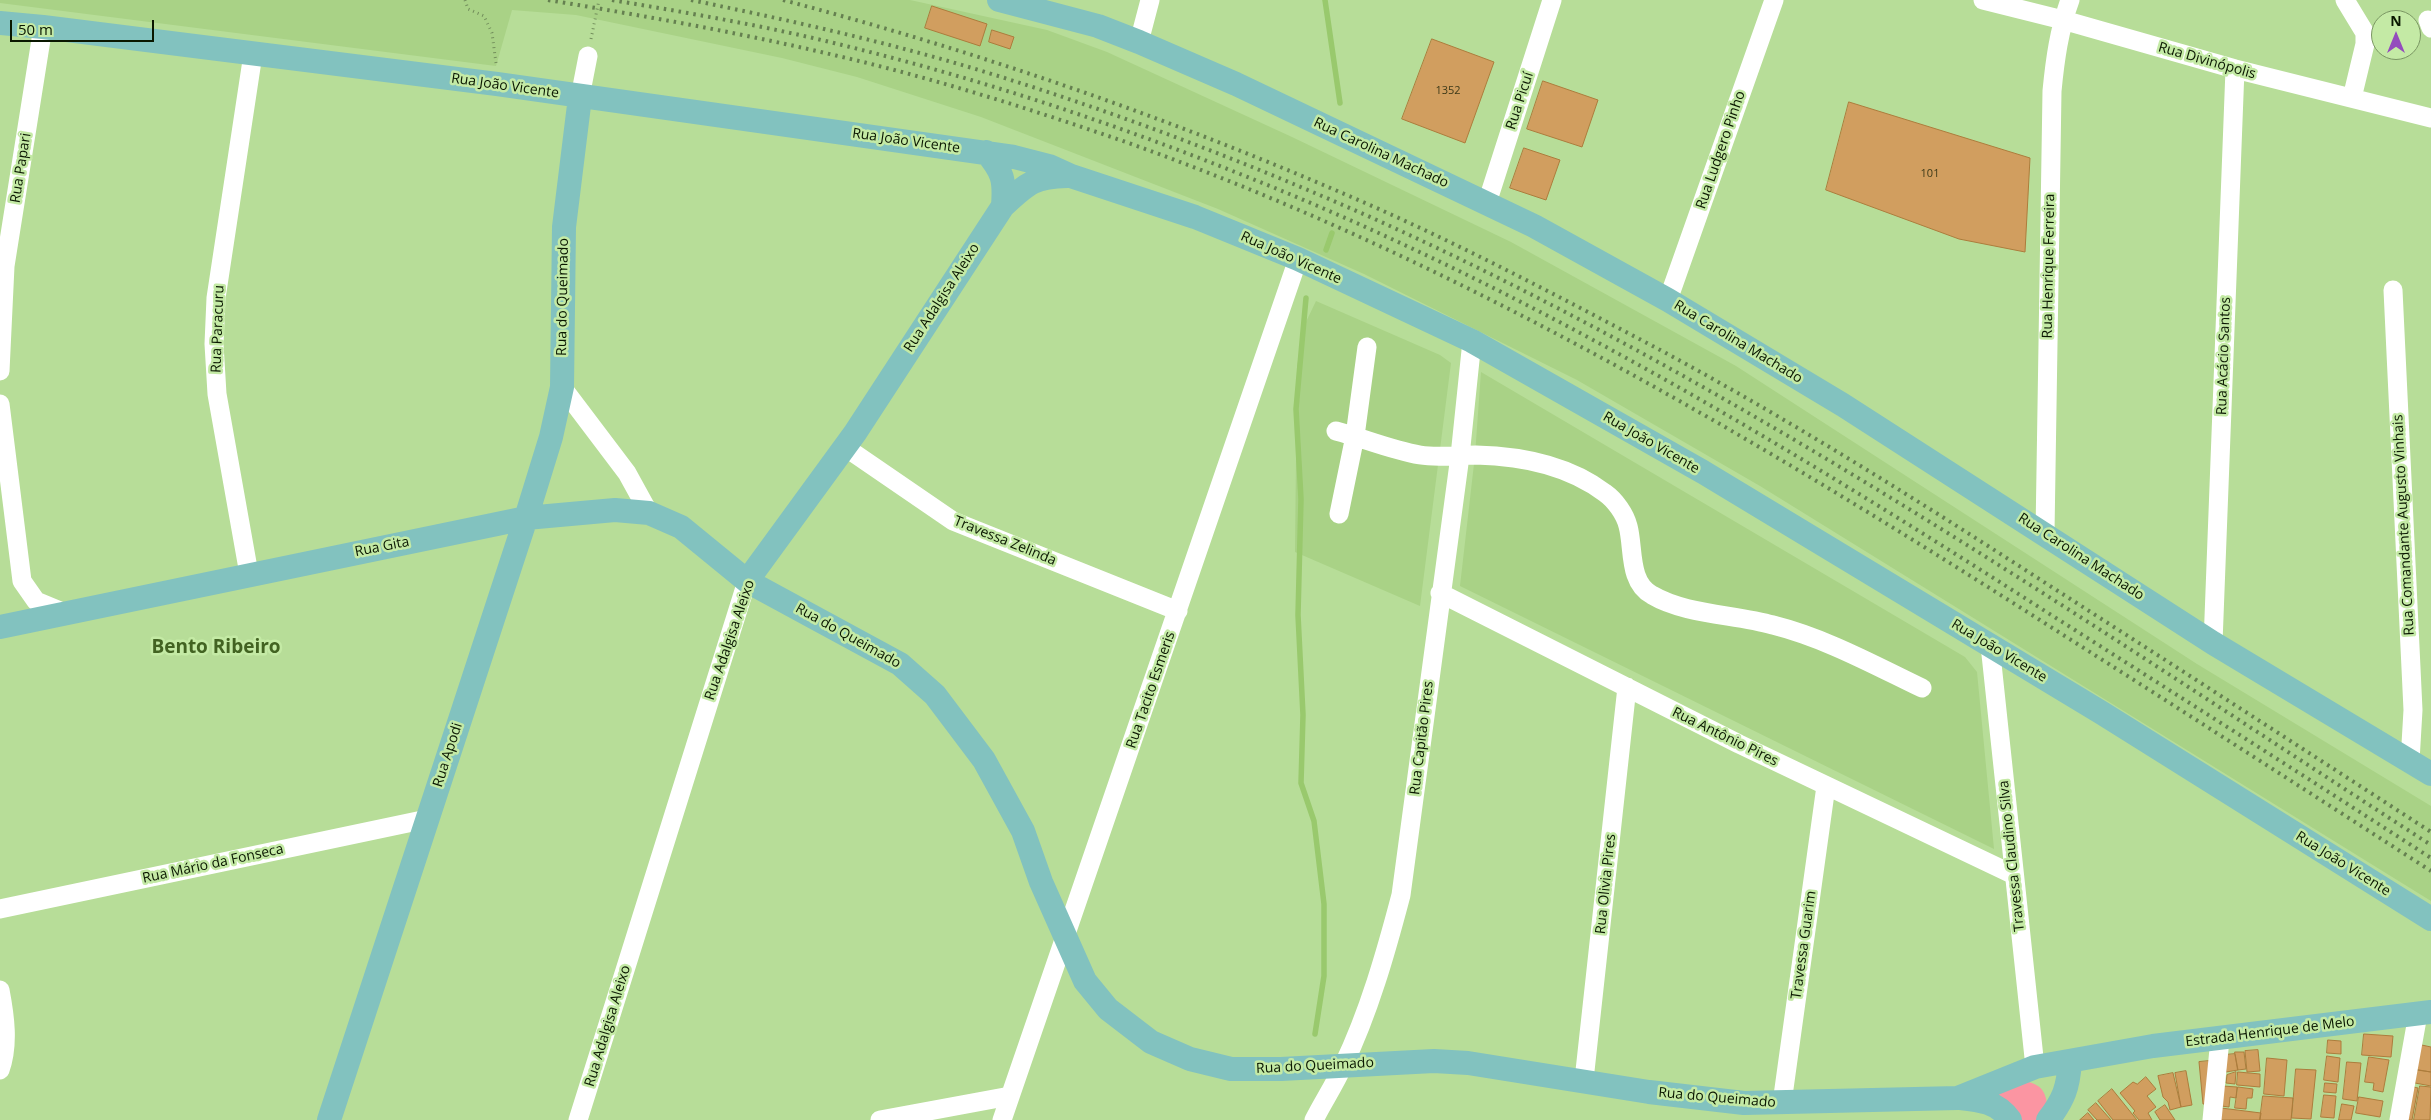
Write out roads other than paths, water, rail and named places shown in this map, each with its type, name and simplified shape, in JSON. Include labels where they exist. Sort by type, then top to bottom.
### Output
[{"type":"main road","name":"Rua Carolina Machado","points":[[999,0],[1098,26],[1139,42],[1310,119],[1488,203],[1668,300],[1843,406],[2045,533],[2213,643],[2431,774]]},
{"type":"main road","name":"Rua João Vicente","points":[[0,23],[43,26],[497,84],[986,152],[1049,166],[1071,176],[1194,217],[1298,260],[1472,341],[1703,472],[1990,645],[2431,919]]},
{"type":"main road","name":"Rua do Queimado","points":[[562,387],[564,227],[580,97]]},
{"type":"main road","points":[[986,152],[1003,175],[1003,206]]},
{"type":"main road","name":"Rua Adalgisa Aleixo","points":[[747,581],[845,447],[1003,206],[1025,185],[1039,178],[1071,176]]},
{"type":"main road","name":"Rua Apodi","points":[[328,1120],[526,518],[551,437],[562,387]]},
{"type":"main road","name":"Rua Gita","points":[[0,627],[526,518],[615,510],[649,513],[681,527],[747,581]]},
{"type":"main road","name":"Rua do Queimado","points":[[747,581],[900,664],[935,695],[984,760],[1023,832],[1041,882],[1085,981],[1108,1009],[1151,1042],[1190,1059],[1231,1068],[1343,1066],[1383,1062],[1442,1062],[1584,1080],[1659,1093],[1744,1103],[1782,1104],[1958,1098],[2034,1067],[2110,1054]]},
{"type":"main road","name":"Estrada Henrique de Melo","points":[[2110,1054],[2153,1046],[2424,1013]]},
{"type":"main road","points":[[2048,1120],[2061,1103],[2068,1086],[2070,1062]]},
{"type":"main road","points":[[1958,1098],[1991,1103],[2002,1110],[2010,1120]]},
{"type":"street","points":[[1139,42],[1150,0]]},
{"type":"street","name":"Rua Picuí","points":[[1488,203],[1552,0]]},
{"type":"street","name":"Rua Ludgero Pinho","points":[[1668,300],[1774,0]]},
{"type":"street","name":"Rua Divinópolis","points":[[1983,0],[2063,20],[2235,69],[2431,118]]},
{"type":"street","name":"Rua Henrique Ferreira","points":[[2045,533],[2052,91],[2056,53],[2063,20],[2070,0]]},
{"type":"street","points":[[2345,0],[2365,33],[2365,44],[2352,98]]},
{"type":"street","name":"Rua Papari","points":[[0,370],[2,266],[43,26]]},
{"type":"street","name":"Rua do Queimado","points":[[580,97],[589,51]]},
{"type":"street","name":"Rua Paracuru","points":[[249,574],[217,394],[214,344],[216,298],[253,54]]},
{"type":"street","name":"Rua Acácio Santos","points":[[2213,643],[2235,69]]},
{"type":"street","name":"Rua Tacito Esmeris","points":[[1002,1120],[1298,260]]},
{"type":"street","name":"Rua Comandante Augusto Vinhais","points":[[2392,290],[2413,710],[2410,761]]},
{"type":"street","name":"Rua Capitão Pires","points":[[1314,1120],[1343,1066],[1386,952],[1401,895],[1440,593],[1460,456],[1472,341]]},
{"type":"street","points":[[1339,514],[1355,436],[1368,347]]},
{"type":"street","points":[[562,387],[627,473],[649,513]]},
{"type":"street","points":[[0,404],[22,581],[36,601],[65,613]]},
{"type":"street","points":[[1336,431],[1420,455],[1519,457],[1560,468],[1605,493],[1622,512],[1628,526],[1631,558],[1640,584],[1650,594],[1667,603],[1774,625],[1824,642],[1922,688]]},
{"type":"street","name":"Travessa Zelinda","points":[[845,447],[953,521],[1178,612]]},
{"type":"street","name":"Rua Adalgisa Aleixo","points":[[578,1120],[747,581]]},
{"type":"street","name":"Rua Antônio Pires","points":[[1440,593],[1739,744],[2014,875]]},
{"type":"street","name":"Travessa Claudino Silva","points":[[1990,645],[2034,1067]]},
{"type":"street","name":"Rua Olivia Pires","points":[[1584,1080],[1627,687]]},
{"type":"street","name":"Travessa Guarim","points":[[1782,1104],[1826,786]]},
{"type":"street","name":"Rua Mário da Fonseca","points":[[0,909],[427,819]]},
{"type":"street","points":[[0,990],[6,1028],[3,1062],[0,1070]]},
{"type":"street","points":[[2399,1120],[2424,1013]]},
{"type":"street","points":[[2212,1120],[2220,1039]]},
{"type":"street","points":[[880,1120],[1010,1096]]},
{"type":"waterway","points":[[1325,0],[1340,103]]},
{"type":"waterway","points":[[1326,250],[1332,233]]},
{"type":"waterway","points":[[1306,298],[1296,409],[1301,499],[1298,615],[1303,715],[1301,783],[1314,821],[1324,904],[1324,976],[1315,1034]]},
{"type":"railway","points":[[548,0],[766,40],[874,65],[944,84],[1015,105],[1120,140],[1245,188],[1368,241],[1489,299],[1608,361],[1725,427],[1955,566],[2431,871]]},
{"type":"railway","points":[[612,0],[727,20],[813,38],[893,58],[1043,102],[1240,174],[1346,218],[1449,266],[1552,318],[1653,373],[1851,489],[2431,858]]},
{"type":"railway","points":[[691,0],[806,25],[920,53],[1093,107],[1189,142],[1332,200],[1517,287],[1652,359],[1785,434],[2046,595],[2431,845]]},
{"type":"railway","points":[[783,0],[935,44],[1086,93],[1234,148],[1308,178],[1453,243],[1664,352],[1858,464],[2431,832]]},
{"type":"district","name":"Bento Ribeiro","points":[[216,648]]}]
